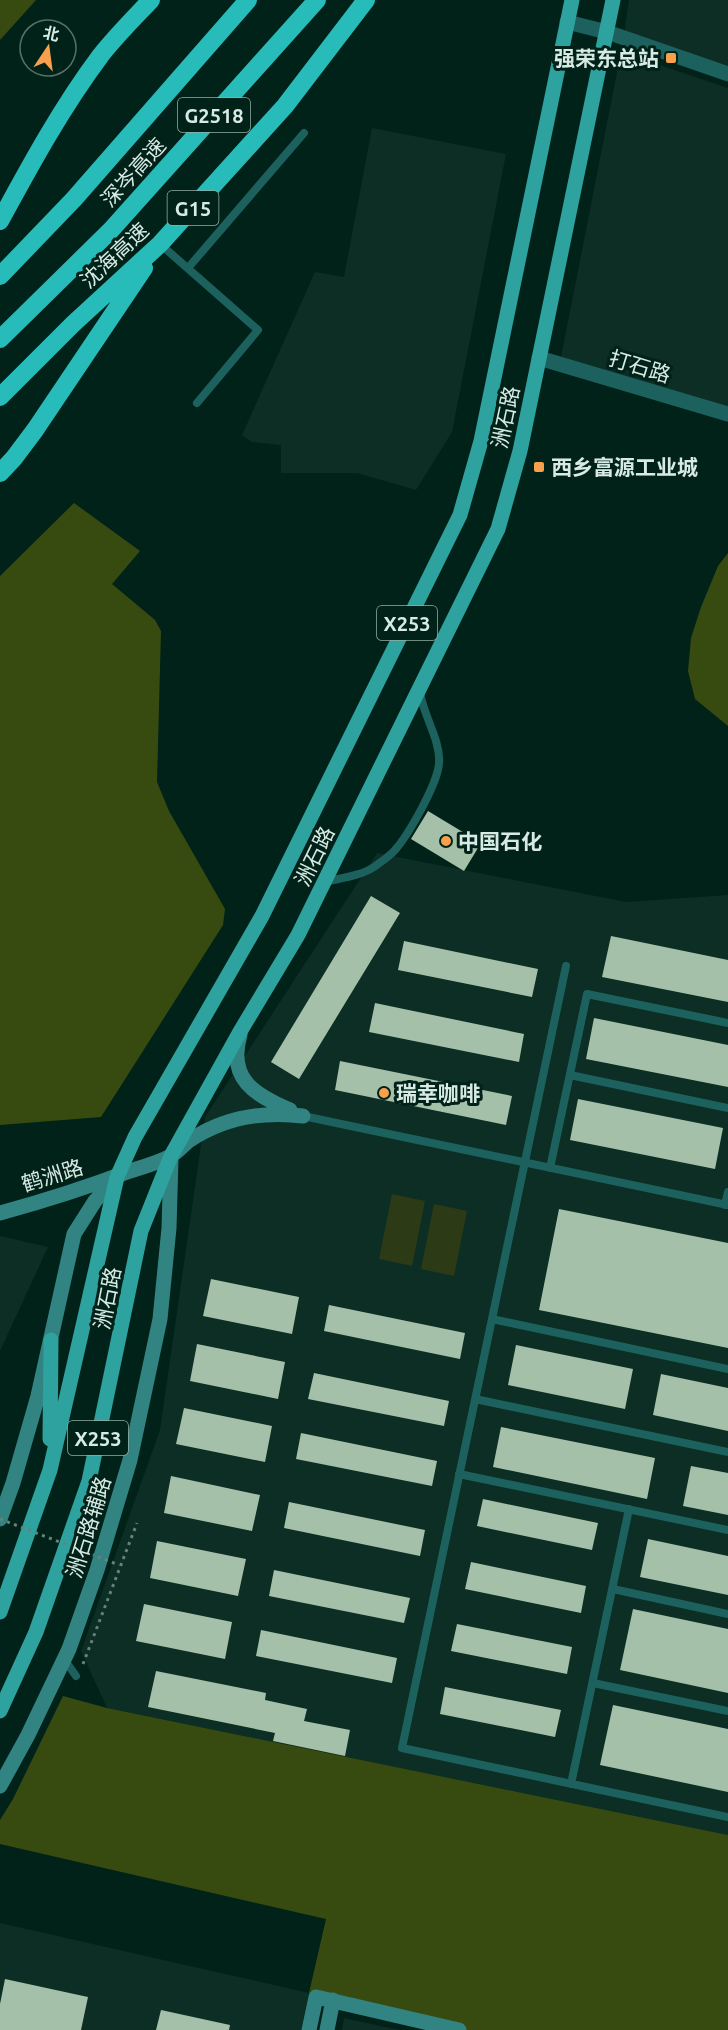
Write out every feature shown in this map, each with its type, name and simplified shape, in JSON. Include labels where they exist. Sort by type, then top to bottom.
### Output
[{"type":"highway","points":[[0,221],[70,98],[103,52],[151,0]]},
{"type":"highway","name":"深岑高速","points":[[0,276],[74,198],[248,0]]},
{"type":"highway","name":"深岑高速","points":[[0,339],[111,230],[317,0]]},
{"type":"highway","name":"沈海高速","points":[[0,397],[73,324],[160,244],[285,106],[366,0]]},
{"type":"highway","points":[[0,472],[35,430],[160,244]]},
{"type":"main road","name":"洲石路","points":[[0,1612],[50,1470],[117,1177],[135,1137],[262,916],[459,515],[481,441],[572,0]]},
{"type":"main road","name":"洲石路","points":[[0,1712],[36,1632],[89,1481],[141,1231],[171,1156],[241,1030],[298,935],[498,529],[520,451],[613,0]]},
{"type":"main road","points":[[241,1030],[236,1047],[237,1064],[244,1080],[255,1093],[303,1116]]},
{"type":"main road","name":"鹤洲路","points":[[0,1213],[117,1177],[171,1156],[196,1137],[232,1120],[256,1114],[279,1113],[303,1116]]},
{"type":"main road","name":"洲石路辅路","points":[[0,1786],[28,1735],[64,1659],[97,1570],[132,1448],[160,1319],[169,1228],[171,1156]]},
{"type":"main road","points":[[0,1519],[38,1396],[74,1234],[95,1201],[117,1177]]},
{"type":"main road","points":[[50,1470],[51,1340]]},
{"type":"main road","points":[[309,2030],[316,1997],[459,2030]]},
{"type":"main road","points":[[327,2030],[333,2000]]},
{"type":"street","points":[[567,21],[607,32],[728,74]]},
{"type":"street","name":"打石路","points":[[539,358],[728,414]]},
{"type":"lane","points":[[189,268],[304,133]]},
{"type":"lane","points":[[160,244],[258,330],[197,403]]},
{"type":"lane","points":[[324,882],[372,868],[395,850],[429,796],[440,762],[422,704],[420,688]]},
{"type":"lane","points":[[566,966],[402,1748],[728,1817]]},
{"type":"lane","points":[[550,1168],[587,994],[728,1023]]},
{"type":"lane","points":[[570,1075],[728,1108]]},
{"type":"lane","points":[[303,1116],[727,1205],[728,1192]]},
{"type":"lane","points":[[492,1319],[728,1369]]},
{"type":"lane","points":[[475,1399],[728,1452]]},
{"type":"lane","points":[[459,1474],[728,1530]]},
{"type":"lane","points":[[572,1784],[630,1509]]},
{"type":"lane","points":[[613,1589],[728,1614]]},
{"type":"lane","points":[[64,1659],[76,1676]]},
{"type":"lane","points":[[593,1683],[728,1712]]},
{"type":"path","points":[[0,1519],[119,1565]]},
{"type":"path","points":[[88,1654],[119,1565],[137,1523]]},
{"type":"shaded area","points":[[629,0],[728,0],[728,66],[624,34]]},
{"type":"shaded area","points":[[621,52],[728,88],[728,408],[561,357]]},
{"type":"shaded area","points":[[372,128],[506,154],[452,432],[416,490],[357,473],[281,473],[281,445],[252,442],[242,435],[315,272],[344,277]]},
{"type":"shaded area","points":[[377,853],[626,902],[728,895],[728,1835],[107,1708],[81,1651],[160,1430],[205,1117]]},
{"type":"shaded area","points":[[392,1194],[425,1201],[412,1266],[379,1259]]},
{"type":"shaded area","points":[[434,1204],[467,1211],[454,1276],[421,1269]]},
{"type":"shaded area","points":[[0,1236],[48,1247],[0,1351]]},
{"type":"shaded area","points":[[0,1923],[309,1993],[301,2030],[0,2030]]},
{"type":"shaded area","points":[[344,2018],[399,2030],[342,2030]]},
{"type":"green space","points":[[0,0],[36,0],[18,18],[0,40]]},
{"type":"green space","points":[[74,503],[140,551],[112,584],[155,620],[161,631],[157,782],[169,811],[225,909],[223,925],[101,1117],[0,1125],[0,576]]},
{"type":"green space","points":[[728,553],[728,726],[695,699],[688,671],[691,638],[701,607],[718,566]]},
{"type":"green space","points":[[63,1696],[107,1708],[728,1835],[728,2030],[461,2030],[309,1993],[326,1919],[0,1844],[0,1820],[13,1799]]},
{"type":"building","name":"中国石化","points":[[428,811],[481,843],[464,871],[411,839]]},
{"type":"building","points":[[371,896],[400,913],[299,1079],[271,1062]]},
{"type":"building","points":[[611,936],[728,960],[728,1002],[602,977]]},
{"type":"building","points":[[404,941],[538,969],[532,997],[398,970]]},
{"type":"building","points":[[375,1003],[524,1034],[519,1062],[369,1032]]},
{"type":"building","points":[[594,1018],[728,1045],[728,1087],[586,1059]]},
{"type":"building","points":[[340,1061],[512,1096],[506,1125],[335,1090]]},
{"type":"building","points":[[578,1099],[723,1128],[715,1169],[570,1140]]},
{"type":"building","points":[[559,1209],[728,1243],[728,1348],[539,1310]]},
{"type":"building","points":[[211,1279],[299,1297],[292,1334],[203,1316]]},
{"type":"building","points":[[329,1305],[465,1333],[460,1359],[324,1331]]},
{"type":"building","points":[[197,1344],[285,1362],[278,1399],[190,1381]]},
{"type":"building","points":[[516,1345],[633,1369],[625,1409],[508,1385]]},
{"type":"building","points":[[314,1373],[449,1401],[444,1426],[308,1399]]},
{"type":"building","points":[[661,1374],[728,1388],[728,1431],[653,1415]]},
{"type":"building","points":[[184,1408],[272,1426],[265,1462],[176,1444]]},
{"type":"building","points":[[501,1427],[655,1458],[647,1499],[493,1467]]},
{"type":"building","points":[[301,1433],[437,1461],[432,1486],[296,1459]]},
{"type":"building","points":[[691,1466],[728,1473],[728,1515],[683,1506]]},
{"type":"building","points":[[171,1476],[260,1495],[252,1531],[164,1513]]},
{"type":"building","points":[[483,1499],[598,1523],[592,1550],[477,1526]]},
{"type":"building","points":[[289,1502],[425,1530],[420,1556],[284,1528]]},
{"type":"building","points":[[648,1539],[728,1556],[728,1595],[640,1577]]},
{"type":"building","points":[[157,1541],[246,1559],[238,1596],[150,1578]]},
{"type":"building","points":[[471,1562],[586,1586],[581,1613],[465,1589]]},
{"type":"building","points":[[274,1570],[410,1598],[404,1623],[269,1596]]},
{"type":"building","points":[[144,1604],[232,1622],[225,1659],[136,1641]]},
{"type":"building","points":[[633,1609],[728,1629],[728,1693],[620,1670]]},
{"type":"building","points":[[457,1624],[572,1647],[567,1674],[451,1651]]},
{"type":"building","points":[[261,1630],[397,1658],[392,1683],[256,1656]]},
{"type":"building","points":[[156,1671],[266,1693],[265,1700],[307,1709],[304,1721],[350,1730],[345,1756],[273,1741],[275,1733],[148,1707]]},
{"type":"building","points":[[445,1687],[561,1710],[555,1737],[440,1714]]},
{"type":"building","points":[[613,1705],[728,1729],[728,1792],[600,1765]]},
{"type":"building","points":[[5,1979],[88,1997],[81,2030],[0,2030],[0,2004]]},
{"type":"building","points":[[161,2010],[230,2025],[229,2030],[156,2030]]},
{"type":"place","name":"强荣东总站","points":[[671,58]]},
{"type":"place","name":"西乡富源工业城","points":[[539,467]]},
{"type":"place","name":"中国石化","points":[[446,841]]},
{"type":"place","name":"瑞幸咖啡","points":[[384,1093]]}]
